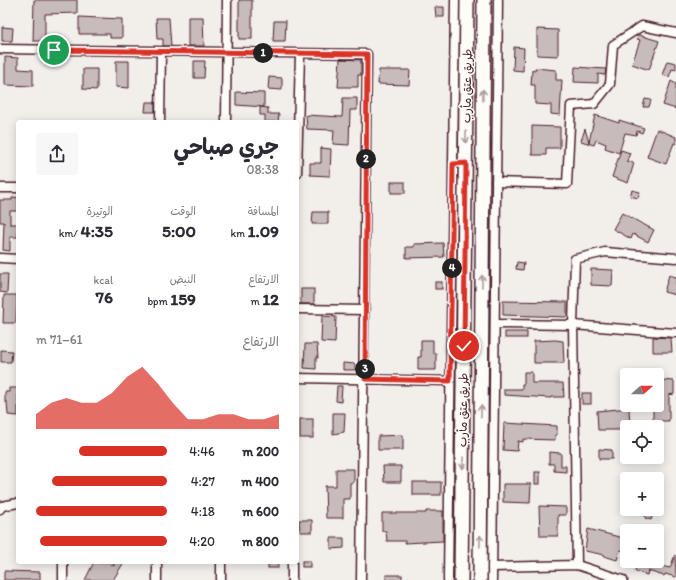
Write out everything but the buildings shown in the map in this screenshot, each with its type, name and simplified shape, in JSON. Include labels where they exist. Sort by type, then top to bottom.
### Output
[{"type":"main road","name":"طريق عتق مأرب","points":[[461,580],[460,163],[466,120],[467,0]]},
{"type":"main road","name":"طريق عتق مأرب","points":[[480,580],[484,0]]},
{"type":"main road","points":[[466,120],[483,118]]},
{"type":"street","points":[[226,120],[227,0]]},
{"type":"street","points":[[448,580],[450,381],[460,163],[455,0]]},
{"type":"street","points":[[492,580],[496,324],[498,0]]},
{"type":"street","points":[[496,182],[567,184],[571,106],[594,104],[610,84],[613,45],[642,26],[676,33]]},
{"type":"street","points":[[0,49],[367,54],[365,379],[361,580]]},
{"type":"street","points":[[160,120],[161,52]]},
{"type":"street","points":[[298,120],[300,54]]},
{"type":"street","points":[[0,188],[16,188]]},
{"type":"street","points":[[576,565],[573,325],[575,259],[605,252],[676,258]]},
{"type":"street","points":[[0,258],[16,258]]},
{"type":"street","points":[[299,309],[365,310]]},
{"type":"street","points":[[496,324],[573,325],[676,333]]},
{"type":"street","points":[[299,378],[450,381]]},
{"type":"street","points":[[0,509],[2,506],[16,502]]},
{"type":"street","points":[[63,564],[63,580]]},
{"type":"street","points":[[157,564],[157,580]]},
{"type":"street","points":[[221,564],[221,580]]},
{"type":"street","points":[[292,564],[292,580]]},
{"type":"street","points":[[492,567],[576,565],[623,580]]},
{"type":"route","points":[[54,50],[367,54],[365,379],[450,381],[453,164],[466,163],[464,346]]}]
